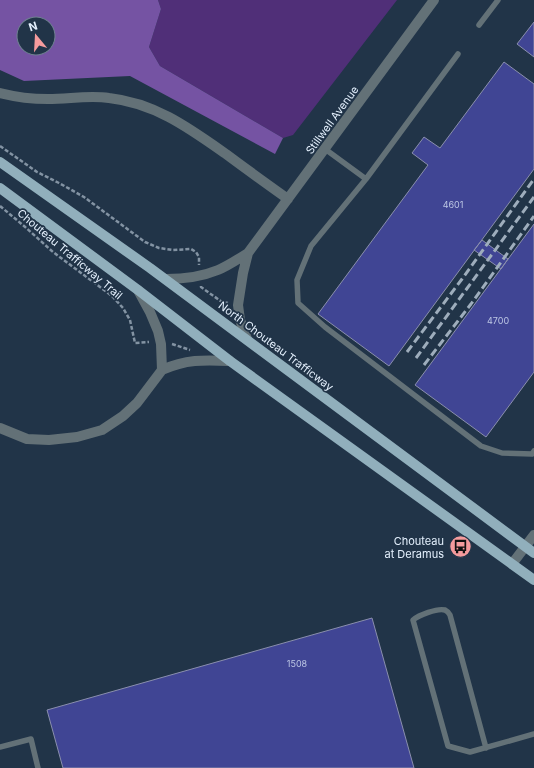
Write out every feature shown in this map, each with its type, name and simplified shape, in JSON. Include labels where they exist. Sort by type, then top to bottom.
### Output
[{"type":"main road","name":"North Chouteau Trafficway","points":[[0,162],[166,279],[530,550]]},
{"type":"main road","points":[[0,188],[138,290],[230,361],[534,580]]},
{"type":"street","name":"Stillwell Avenue","points":[[247,339],[240,320],[238,305],[248,253],[434,0]]},
{"type":"street","points":[[0,93],[12,96],[48,99],[92,97],[109,98],[144,105],[186,126],[288,199]]},
{"type":"street","name":"Stillwell Avenue","points":[[166,279],[182,279],[219,270],[248,253]]},
{"type":"street","points":[[138,290],[158,331],[162,370]]},
{"type":"street","points":[[0,428],[27,439],[49,440],[77,437],[102,430],[123,416],[137,403],[162,370],[171,366],[194,361],[230,361]]},
{"type":"street","points":[[512,564],[530,550],[534,535]]},
{"type":"lane","points":[[479,25],[498,0]]},
{"type":"lane","points":[[458,54],[366,179],[311,246],[297,280],[298,303],[325,327],[481,446],[502,453],[532,454],[534,451]]},
{"type":"lane","points":[[325,149],[366,179]]},
{"type":"lane","points":[[486,748],[450,615],[445,610],[436,610],[418,616],[413,620],[448,746],[470,752],[486,748],[534,734]]},
{"type":"lane","points":[[0,747],[31,739],[38,768]]},
{"type":"path","points":[[0,146],[37,172],[84,197],[145,242],[159,248],[173,250],[191,249],[196,252],[199,257],[198,276],[201,287],[222,302],[238,305]]},
{"type":"path","name":"Chouteau Trafficway Trail","points":[[0,206],[53,252],[112,296],[123,308],[130,320],[135,343],[160,341],[191,350],[194,361]]},
{"type":"shaded area","points":[[0,0],[158,0],[161,9],[149,47],[160,66],[283,138],[275,154],[130,76],[24,81],[0,70]]},
{"type":"shaded area","points":[[158,0],[397,0],[293,135],[283,138],[160,66],[149,47],[161,9]]},
{"type":"building","points":[[534,22],[534,57],[517,44]]},
{"type":"building","points":[[504,62],[534,84],[534,169],[389,366],[318,314],[428,165],[412,153],[424,137],[440,148]]},
{"type":"building","points":[[534,224],[534,372],[486,437],[415,385]]},
{"type":"building","points":[[482,240],[508,259],[501,269],[474,250]]},
{"type":"building","points":[[372,618],[414,768],[63,768],[47,710]]},
{"type":"railway","points":[[407,352],[534,179]]},
{"type":"railway","points":[[416,358],[534,197]]},
{"type":"railway","points":[[424,365],[471,304],[534,216]]},
{"type":"place","name":"Chouteau at Deramus","points":[[460,547]]}]
